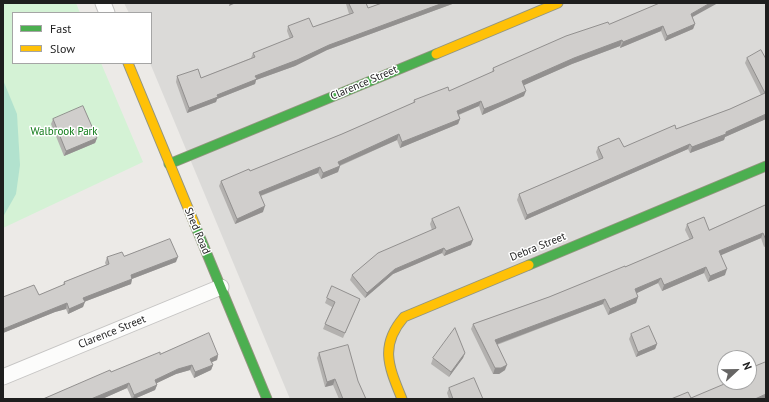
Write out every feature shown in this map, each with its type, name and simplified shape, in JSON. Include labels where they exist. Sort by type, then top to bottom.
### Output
[{"type":"street","name":"Clarence Street","points":[[169,164],[558,3]]},
{"type":"street","name":"Shed Road","points":[[128,64],[268,399]]},
{"type":"street","name":"Debra Street","points":[[402,399],[388,366],[386,356],[393,331],[404,317],[766,166]]},
{"type":"street","name":"Clarence Street","points":[[3,377],[221,287]]},
{"type":"shaded area","points":[[124,3],[766,3],[766,399],[290,399],[150,64],[152,64],[152,12],[128,12]]},
{"type":"green space","name":"Walbrook Park","points":[[3,3],[76,3],[80,12],[12,12],[12,64],[101,64],[143,162],[3,228]]},
{"type":"green space","points":[[3,80],[17,114],[20,165],[16,194],[3,217]]},
{"type":"building","points":[[349,3],[366,3],[368,8],[382,3],[443,3],[329,45],[297,60],[255,76],[257,79],[217,95],[218,97],[189,108],[177,76],[198,69],[201,78],[255,57],[253,53],[293,37],[288,26],[309,18],[313,27],[353,13]]},
{"type":"building","points":[[660,3],[710,3],[691,14],[695,24],[667,36],[663,26],[623,42],[622,40],[574,58],[522,81],[526,91],[499,103],[484,109],[481,101],[457,111],[460,119],[402,142],[399,134],[338,162],[340,166],[323,173],[320,167],[259,192],[265,206],[237,219],[221,181],[342,134],[415,102],[414,100],[448,87],[449,91],[494,71],[493,68],[566,36],[608,22],[609,24]]},
{"type":"building","points":[[761,50],[766,59],[766,114],[726,132],[726,134],[692,147],[690,144],[527,215],[519,194],[603,158],[598,147],[619,138],[624,147],[675,125],[676,129],[730,109],[765,93],[747,58]]},
{"type":"building","points":[[83,106],[97,138],[66,151],[53,119]]},
{"type":"building","points":[[766,205],[766,240],[763,233],[719,251],[727,269],[710,276],[706,267],[664,285],[661,278],[635,289],[638,297],[610,309],[605,299],[495,340],[507,365],[501,368],[495,368],[473,324],[549,297],[693,238],[687,224],[704,217],[709,230]]},
{"type":"building","points":[[459,207],[473,240],[446,251],[444,248],[395,269],[367,293],[352,275],[378,253],[436,228],[432,219]]},
{"type":"building","points":[[170,239],[178,257],[131,275],[132,279],[83,298],[85,302],[69,309],[67,303],[3,329],[3,297],[34,285],[39,295],[65,284],[64,282],[109,264],[107,257],[122,252],[124,256]]},
{"type":"building","points":[[332,286],[360,299],[345,333],[325,324],[335,302],[327,298]]},
{"type":"building","points":[[649,326],[657,344],[638,352],[631,334]]},
{"type":"building","points":[[455,328],[465,353],[451,372],[433,358]]},
{"type":"building","points":[[209,333],[218,355],[210,359],[213,365],[195,372],[192,365],[178,369],[155,380],[157,385],[134,395],[129,383],[91,399],[43,399],[110,370],[111,372],[160,352],[160,354]]},
{"type":"building","points":[[348,345],[358,381],[366,399],[343,399],[335,379],[327,382],[319,353]]},
{"type":"building","points":[[766,362],[766,394],[755,399],[671,399],[688,392],[691,398],[717,387],[717,390],[757,390],[757,366]]},
{"type":"building","points":[[474,378],[483,399],[453,399],[449,388]]},
{"type":"traffic: fast","points":[[169,164],[436,54]]},
{"type":"traffic: fast","points":[[529,265],[766,166]]},
{"type":"traffic: fast","points":[[195,225],[267,399]]},
{"type":"traffic: slow","points":[[436,54],[558,3]]},
{"type":"traffic: slow","points":[[128,64],[195,225]]},
{"type":"traffic: slow","points":[[402,399],[390,367],[389,347],[391,338],[404,317],[529,265]]}]
